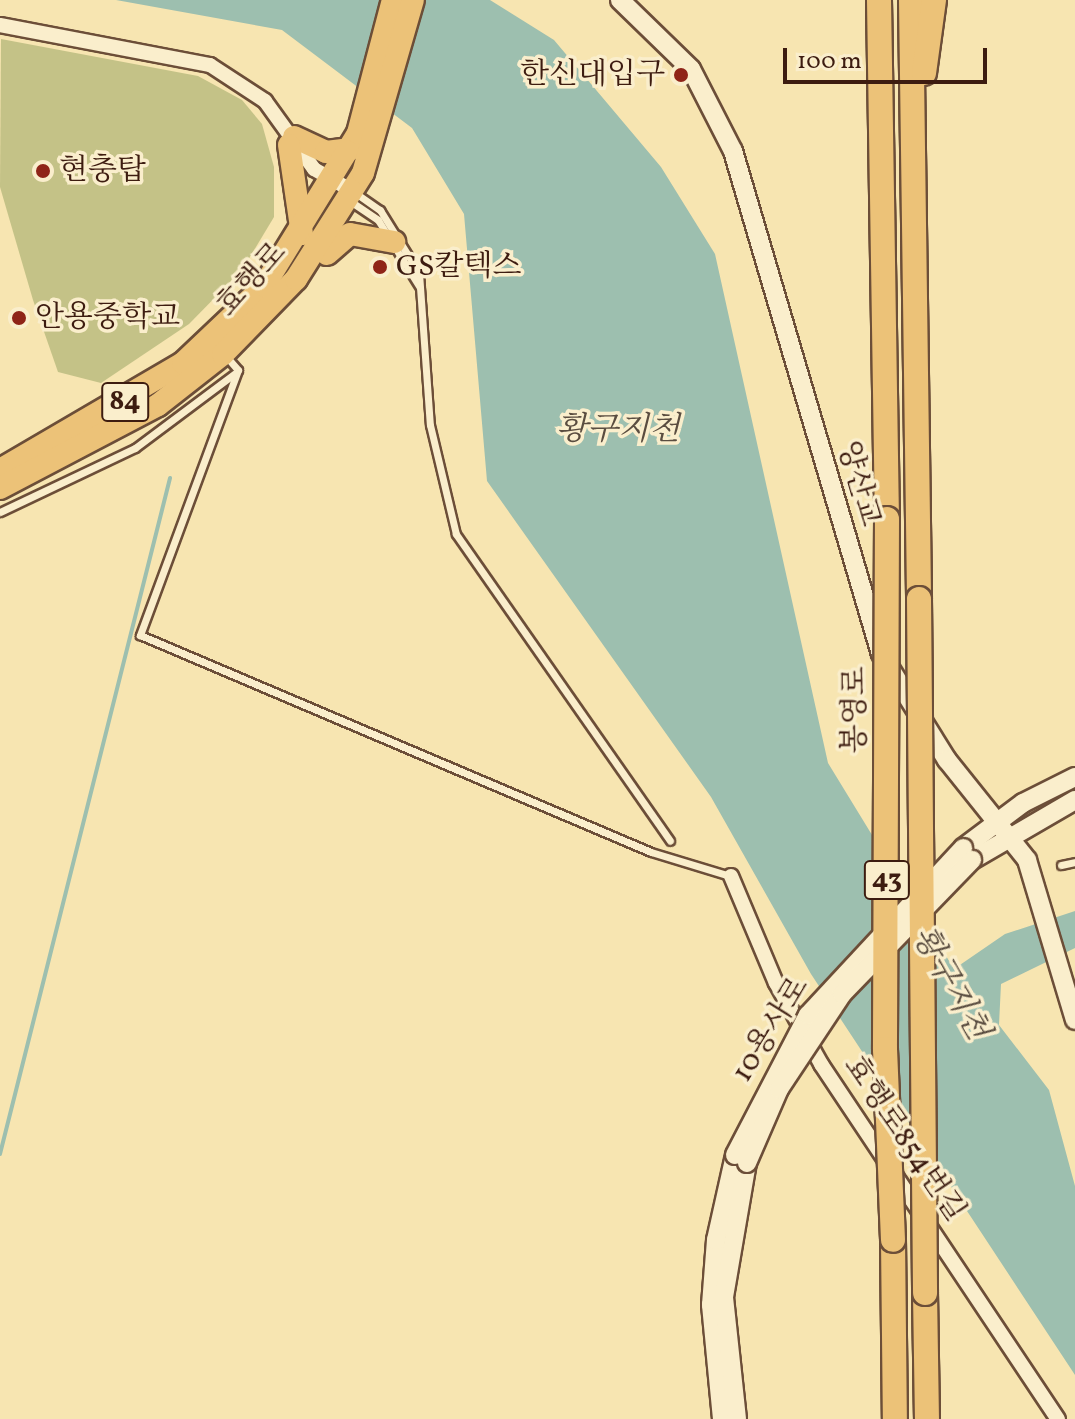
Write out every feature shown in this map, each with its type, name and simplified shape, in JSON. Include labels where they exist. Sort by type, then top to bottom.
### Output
[{"type":"highway","name":"봉영로","points":[[911,0],[927,1419]]},
{"type":"highway","points":[[913,151],[934,0]]},
{"type":"highway","name":"봉영로","points":[[876,7],[887,519],[885,1049],[893,1240],[895,1419]]},
{"type":"main road","name":"84","points":[[362,140],[393,0]]},
{"type":"main road","name":"효행로","points":[[0,470],[29,465],[119,429],[230,362],[306,268],[352,196],[362,140],[413,0]]},
{"type":"main road","points":[[280,298],[282,282],[306,249],[299,239],[289,136],[326,152],[362,140]]},
{"type":"main road","name":"효행로","points":[[0,488],[29,465],[183,363],[246,307],[299,239],[362,140]]},
{"type":"main road","points":[[306,268],[350,234],[394,242]]},
{"type":"street","name":"양산교","points":[[620,0],[691,69],[733,151],[881,654],[947,760],[1003,826],[1033,875],[1062,978],[1071,996],[1075,1020]]},
{"type":"street","points":[[0,25],[210,65],[265,101],[314,169],[331,186],[352,196]]},
{"type":"street","name":"10용사로","points":[[722,1419],[711,1305],[716,1240],[741,1159],[808,1015],[967,854],[1068,780]]},
{"type":"street","points":[[1068,780],[1058,795],[1073,801]]},
{"type":"street","name":"10용사로","points":[[1003,826],[1073,801]]},
{"type":"street","name":"효행로854번길","points":[[731,876],[776,983],[821,1064],[1058,1419]]},
{"type":"street","name":"10용사로","points":[[737,1419],[724,1297],[741,1159]]},
{"type":"lane","points":[[352,196],[394,242],[419,286]]},
{"type":"lane","points":[[352,196],[403,239],[419,286],[430,425],[452,524],[670,841]]},
{"type":"lane","points":[[0,512],[135,448],[230,362]]},
{"type":"lane","points":[[230,362],[140,635],[651,852],[731,876]]},
{"type":"lane","points":[[1061,865],[1075,862]]},
{"type":"shaded area","points":[[1,39],[198,76],[242,100],[262,124],[274,167],[274,217],[242,270],[189,324],[101,383],[58,372],[0,187]]},
{"type":"water","name":"황구지천","points":[[116,0],[490,0],[554,40],[661,167],[715,254],[828,763],[954,969],[1005,934],[1075,911],[1075,948],[1001,984],[999,1025],[1049,1090],[1075,1186],[1075,1375],[811,974],[711,797],[487,481],[464,214],[412,128],[282,30]]},
{"type":"waterway","points":[[0,1154],[170,478]]},
{"type":"place","name":"한신대입구","points":[[681,75]]},
{"type":"place","name":"현충탑","points":[[43,171]]},
{"type":"place","name":"GS칼텍스","points":[[380,267]]},
{"type":"place","name":"안용중학교","points":[[19,318]]}]
